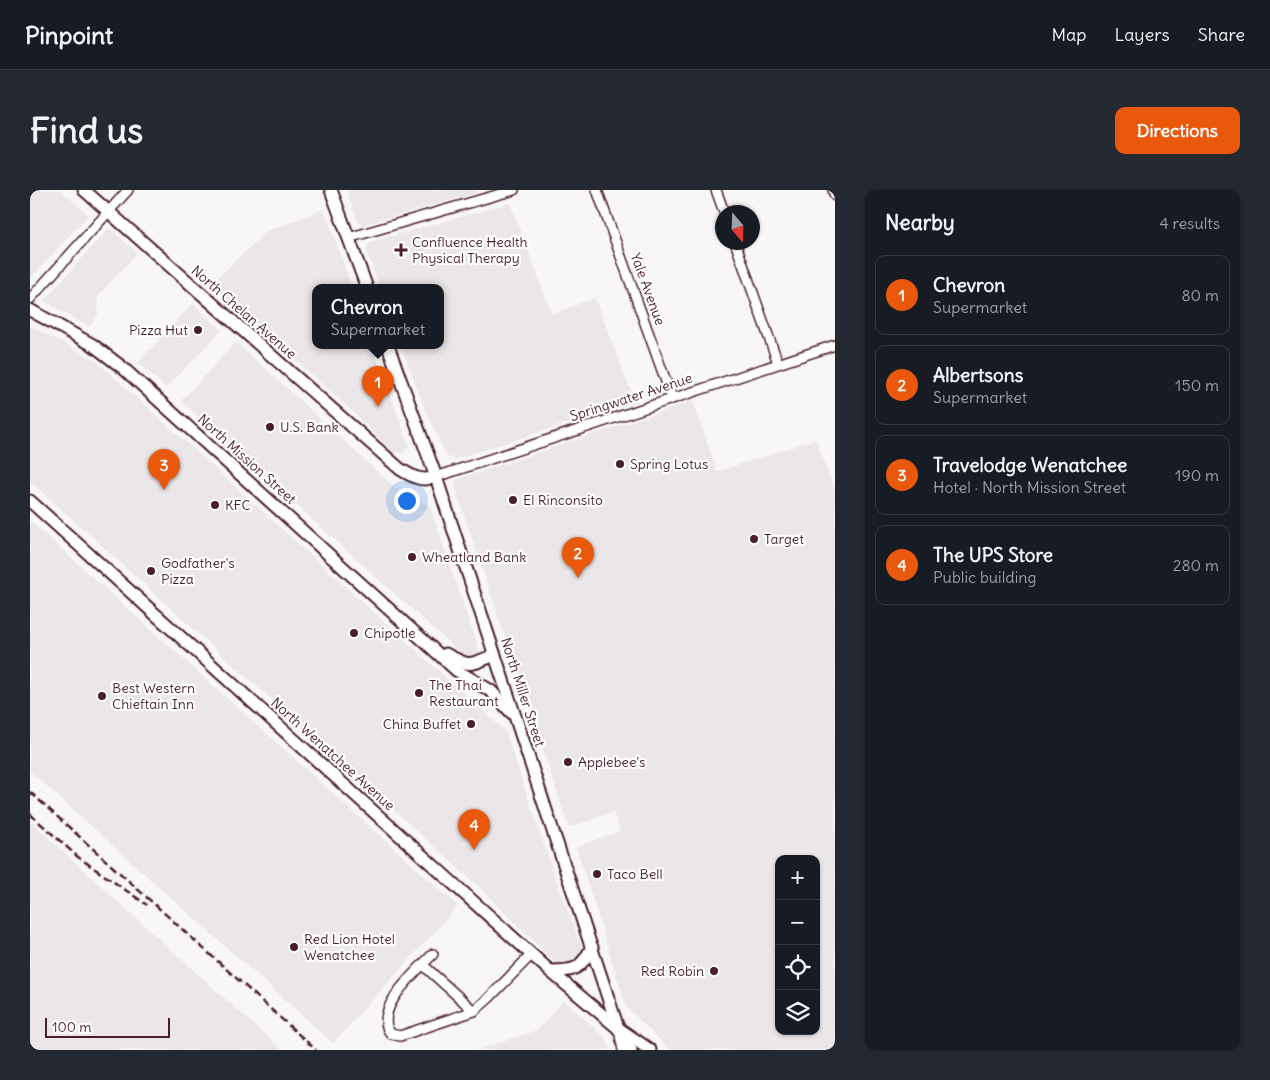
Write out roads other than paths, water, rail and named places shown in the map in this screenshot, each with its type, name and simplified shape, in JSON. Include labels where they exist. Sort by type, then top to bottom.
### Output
[{"type":"main road","name":"North Chelan Avenue","points":[[84,190],[400,469],[415,478],[426,480],[436,477]]},
{"type":"main road","points":[[330,190],[365,284]]},
{"type":"main road","name":"North Mission Street","points":[[30,310],[93,346],[123,368],[456,670],[491,691],[516,717]]},
{"type":"main road","name":"North Miller Street","points":[[389,349],[436,477],[618,1028]]},
{"type":"main road","name":"North Wenatchee Avenue","points":[[30,501],[550,971],[618,1028],[650,1050]]},
{"type":"main road","name":"North Mission Street","points":[[432,647],[462,664],[468,664],[495,655]]},
{"type":"main road","points":[[550,971],[576,969],[584,963],[592,947]]},
{"type":"main road","name":"North Wenatchee Avenue","points":[[618,1028],[631,1050]]},
{"type":"street","points":[[30,299],[128,190]]},
{"type":"street","points":[[348,238],[514,190]]},
{"type":"street","name":"Yale Avenue","points":[[597,190],[672,398]]},
{"type":"street","points":[[716,190],[721,205]]},
{"type":"street","points":[[833,190],[835,196]]},
{"type":"street","points":[[738,250],[778,363]]},
{"type":"street","name":"Springwater Avenue","points":[[436,477],[835,345]]},
{"type":"street","points":[[433,954],[398,994],[386,1012],[386,1024],[391,1034],[400,1036],[474,1011],[532,954]]},
{"type":"street","points":[[423,965],[474,1011]]},
{"type":"street","name":"North Miller Street","points":[[618,1028],[623,1050]]},
{"type":"railway","points":[[30,792],[316,1050]]},
{"type":"railway","points":[[30,814],[78,857],[147,905]]},
{"type":"place","name":"Confluence Health Physical Therapy","points":[[401,250]]},
{"type":"place","name":"Pizza Hut","points":[[198,330]]},
{"type":"place","name":"Chevron","points":[[378,407]]},
{"type":"place","name":"U.S. Bank","points":[[270,427]]},
{"type":"place","name":"Spring Lotus","points":[[620,464]]},
{"type":"place","name":"Travelodge Wenatchee","points":[[164,490]]},
{"type":"place","name":"El Rinconsito","points":[[513,500]]},
{"type":"place","name":"KFC","points":[[215,505]]},
{"type":"place","name":"Target","points":[[754,539]]},
{"type":"place","name":"Wheatland Bank","points":[[412,557]]},
{"type":"place","name":"Godfather's Pizza","points":[[151,571]]},
{"type":"place","name":"Albertsons","points":[[578,578]]},
{"type":"place","name":"Chipotle","points":[[354,633]]},
{"type":"place","name":"The Thai Restaurant","points":[[419,693]]},
{"type":"place","name":"Best Western Chieftain Inn","points":[[102,696]]},
{"type":"place","name":"China Buffet","points":[[471,724]]},
{"type":"place","name":"Applebee's","points":[[568,762]]},
{"type":"place","name":"The UPS Store","points":[[474,850]]},
{"type":"place","name":"Taco Bell","points":[[597,874]]},
{"type":"place","name":"Red Lion Hotel Wenatchee","points":[[294,947]]},
{"type":"place","name":"Red Robin","points":[[714,971]]}]
